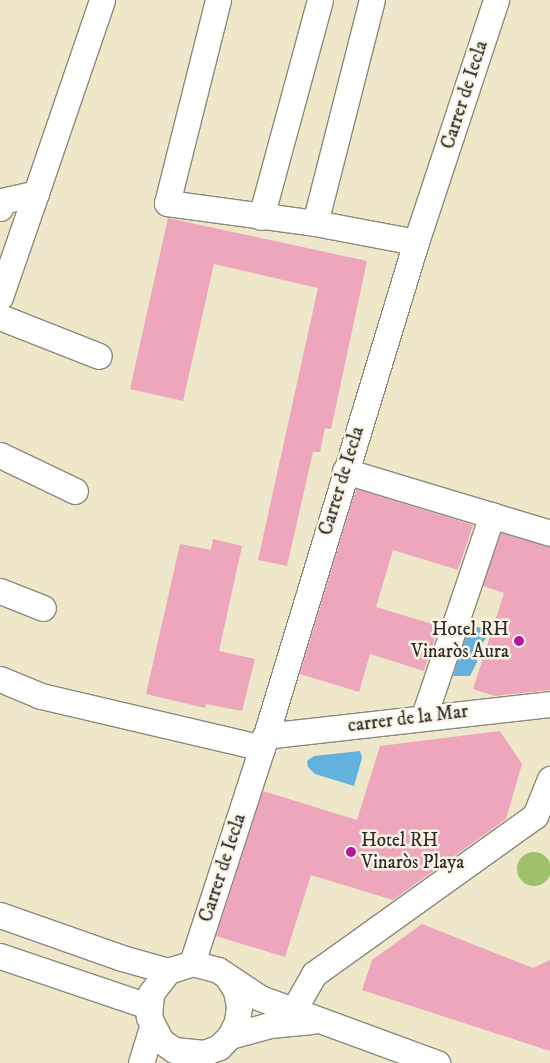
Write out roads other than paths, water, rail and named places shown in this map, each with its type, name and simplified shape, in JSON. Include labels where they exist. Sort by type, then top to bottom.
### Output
[{"type":"street","points":[[0,297],[102,0]]},
{"type":"street","points":[[218,0],[167,203],[315,223],[416,242]]},
{"type":"street","points":[[261,217],[320,0]]},
{"type":"street","points":[[315,223],[372,0]]},
{"type":"street","name":"Carrer de Iecla","points":[[192,963],[264,742],[416,242],[496,0]]},
{"type":"street","points":[[0,208],[2,201],[36,192]]},
{"type":"street","points":[[0,318],[99,356]]},
{"type":"street","points":[[0,455],[75,491]]},
{"type":"street","points":[[345,471],[550,533]]},
{"type":"street","points":[[424,716],[492,516]]},
{"type":"street","points":[[0,591],[42,608]]},
{"type":"street","name":"carrer de la Mar","points":[[0,679],[41,696],[264,742],[424,716],[550,704]]},
{"type":"street","points":[[293,1011],[314,974],[535,816],[550,779]]},
{"type":"street","points":[[0,915],[122,958],[168,971]]},
{"type":"street","points":[[0,956],[150,1017],[161,1041],[174,1050],[189,1054],[204,1053],[219,1047],[230,1036],[237,1022],[239,1007],[236,991],[228,978]]},
{"type":"street","points":[[141,1063],[150,1017],[151,993],[168,971],[192,963],[218,970],[260,998],[416,1059],[437,1063]]},
{"type":"street","points":[[230,1036],[270,1025],[317,1021]]},
{"type":"water","points":[[470,624],[483,629],[486,638],[476,652],[477,662],[470,676],[453,676]]},
{"type":"water","points":[[360,751],[362,758],[354,786],[315,774],[308,767],[307,761],[314,756]]},
{"type":"place","name":"Hotel RH Vinaròs Aura","points":[[519,641]]},
{"type":"place","name":"Hotel RH Vinaròs Playa","points":[[351,852]]}]
